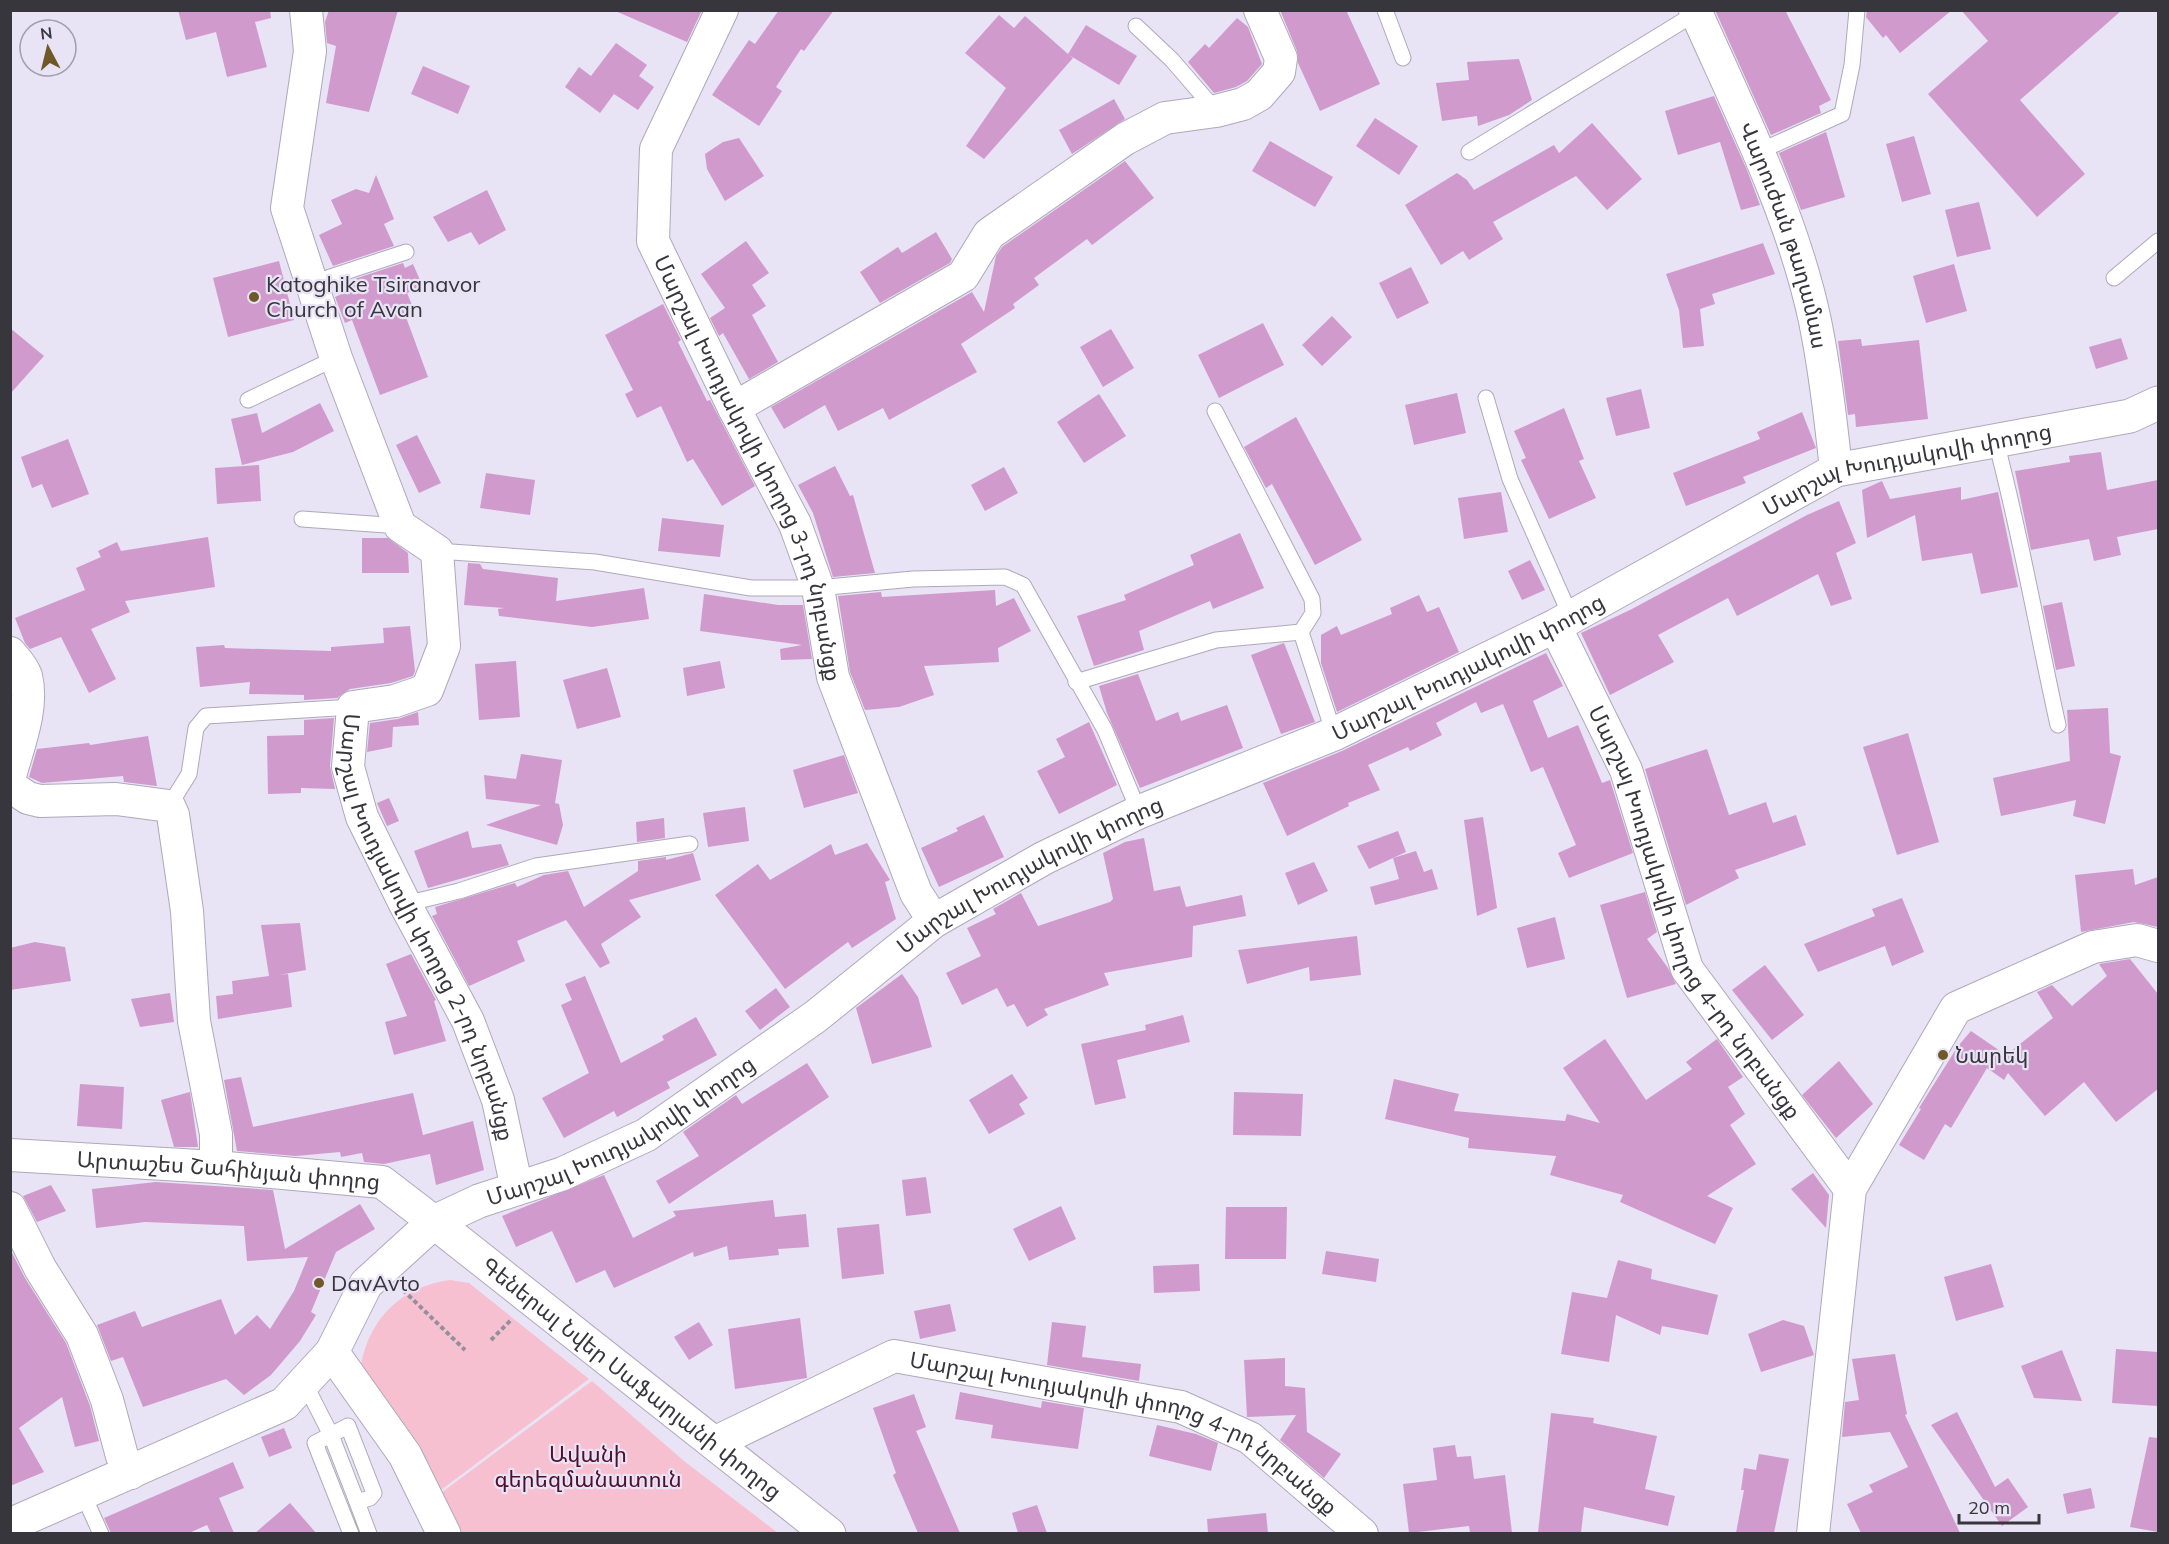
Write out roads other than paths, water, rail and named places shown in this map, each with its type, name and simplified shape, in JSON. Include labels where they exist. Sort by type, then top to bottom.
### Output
[{"type":"street","points":[[306,10],[310,51],[287,208],[336,358],[400,526],[437,551]]},
{"type":"street","name":"Մարշալ Խուդյակովի փողոց 3-րդ նրբանցք","points":[[722,10],[656,149],[653,241],[734,408],[795,524],[818,588],[833,678],[916,893],[933,921]]},
{"type":"street","points":[[734,408],[963,276],[989,234],[1125,139],[1165,118],[1216,111],[1243,104],[1258,95],[1279,72],[1281,58],[1260,10]]},
{"type":"street","name":"Վարուժան թաղամաս","points":[[1696,12],[1758,152],[1792,244],[1815,320],[1836,470]]},
{"type":"street","name":"Մարշալ Խուդյակովի փողոց","points":[[10,1525],[284,1404],[332,1352],[366,1284],[380,1268],[434,1222],[479,1201],[562,1174],[646,1135],[815,1017],[933,921],[1044,858],[1139,812],[1334,734],[1563,622],[1836,470],[2130,416],[2158,403]]},
{"type":"street","name":"Մարշալ Խուդյակովի փողոց 2-րդ նրբանցք","points":[[437,551],[444,646],[427,690],[395,700],[353,707],[348,767],[362,817],[405,904],[468,1021],[498,1100],[518,1189]]},
{"type":"street","name":"Մարշալ Խուդյակովի փողոց 4-րդ նրբանցք","points":[[1563,622],[1626,770],[1686,969],[1850,1189]]},
{"type":"street","points":[[10,653],[26,676],[27,697],[25,722],[10,776]]},
{"type":"street","points":[[10,786],[28,798],[40,801],[132,799],[169,806],[173,815],[187,910],[194,1021],[216,1134],[216,1167]]},
{"type":"street","points":[[1813,1533],[1850,1189],[1956,1008],[2093,947],[2137,940],[2158,946]]},
{"type":"street","name":"Արտաշես Շահինյան փողոց","points":[[10,1155],[216,1167],[382,1182],[434,1222]]},
{"type":"street","points":[[10,1208],[40,1268],[81,1335],[107,1400],[122,1456],[131,1473]]},
{"type":"street","name":"Գեներալ Նվեր Սաֆարյանի փողոց","points":[[434,1222],[829,1533]]},
{"type":"street","points":[[332,1352],[405,1455],[444,1533]]},
{"type":"street","name":"Մարշալ Խուդյակովի փողոց 4-րդ նրբանցք","points":[[714,1443],[894,1356],[1181,1407],[1250,1438],[1362,1533]]},
{"type":"lane","points":[[1385,10],[1403,58]]},
{"type":"lane","points":[[1758,152],[1842,114],[1852,65],[1857,10]]},
{"type":"lane","points":[[1469,152],[1696,12]]},
{"type":"lane","points":[[1136,27],[1172,60],[1216,111]]},
{"type":"lane","points":[[2114,278],[2158,241]]},
{"type":"lane","points":[[312,283],[406,252]]},
{"type":"lane","points":[[248,400],[336,358]]},
{"type":"lane","points":[[1486,398],[1510,479],[1563,622]]},
{"type":"lane","points":[[1215,411],[1312,600],[1312,613],[1302,632],[1334,734]]},
{"type":"lane","points":[[1996,442],[2012,503],[2058,725]]},
{"type":"lane","points":[[302,519],[400,526]]},
{"type":"lane","points":[[437,551],[595,562],[751,588],[818,588],[913,579],[1005,577],[1023,585],[1105,730],[1139,812]]},
{"type":"lane","points":[[1076,682],[1216,640],[1302,632]]},
{"type":"lane","points":[[169,806],[189,774],[196,728],[206,716],[353,707]]},
{"type":"lane","points":[[405,904],[459,891],[536,866],[690,844]]},
{"type":"lane","points":[[304,1382],[331,1435]]},
{"type":"lane","points":[[351,1533],[315,1443],[348,1426],[373,1491],[373,1497],[357,1502],[369,1533]]},
{"type":"lane","points":[[83,1494],[101,1533]]},
{"type":"place","name":"Katoghike Tsiranavor Church of Avan","points":[[254,297]]},
{"type":"place","name":"Նարեկ","points":[[1943,1055]]},
{"type":"place","name":"DavAvto","points":[[319,1283]]},
{"type":"park label","name":"Ավանի գերեզմանատուն","points":[[588,1466]]}]
